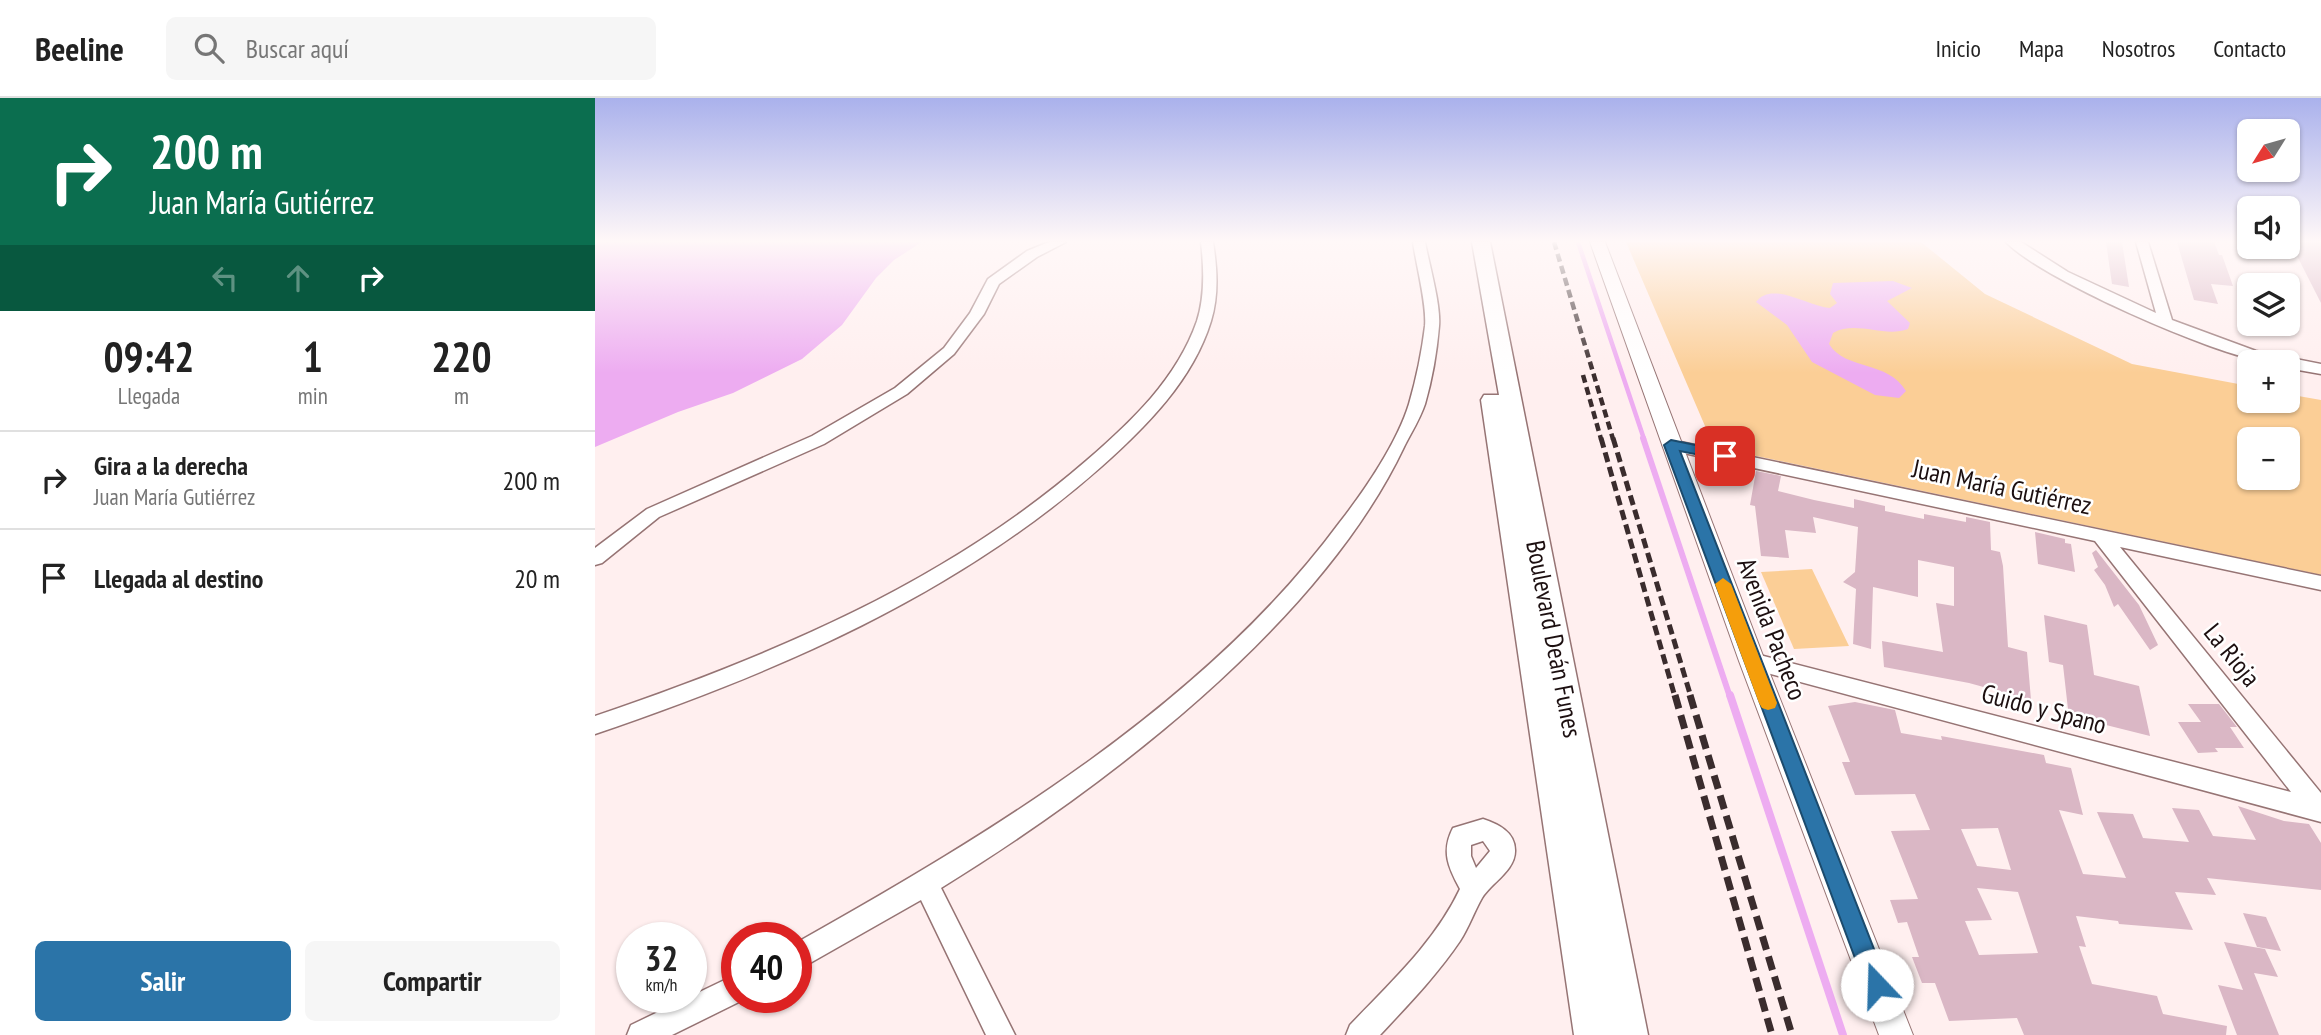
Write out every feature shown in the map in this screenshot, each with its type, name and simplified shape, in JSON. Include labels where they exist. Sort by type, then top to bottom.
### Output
[{"type":"main road","name":"Boulevard Deán Funes","points":[[1474,286],[1594,1035]]},
{"type":"main road","name":"Boulevard Deán Funes","points":[[1489,286],[1627,1035]]},
{"type":"street","points":[[595,558],[653,513],[818,440],[901,391],[949,351],[977,314],[991,286]]},
{"type":"street","points":[[595,725],[662,702],[815,639],[937,575],[990,544],[1041,509],[1092,467],[1135,426],[1178,372],[1204,321],[1209,286]]},
{"type":"street","points":[[812,949],[926,884],[1052,801],[1143,732],[1222,666],[1280,609],[1329,554],[1372,494],[1394,455],[1414,411],[1427,372],[1433,311],[1430,286]]},
{"type":"street","name":"Avenida Pacheco","points":[[1613,286],[1752,662],[1896,1035]]},
{"type":"street","points":[[2082,286],[2237,351]]},
{"type":"street","points":[[2155,286],[2166,322]]},
{"type":"street","points":[[2300,365],[2321,369]]},
{"type":"street","name":"Juan María Gutiérrez","points":[[1671,445],[2321,583]]},
{"type":"street","name":"La Rioja","points":[[2099,534],[2321,810]]},
{"type":"street","name":"Guido y Spano","points":[[1752,662],[2321,810]]},
{"type":"street","points":[[926,884],[1001,1035]]},
{"type":"street","points":[[1360,1035],[1408,983],[1446,936],[1474,888]]},
{"type":"street","points":[[641,1035],[721,996]]},
{"type":"shaded area","points":[[595,286],[870,286],[842,325],[802,359],[733,393],[678,412],[595,447]]},
{"type":"shaded area","points":[[1645,286],[1975,286],[1985,294],[2132,364],[2237,384],[2237,413],[2300,413],[2300,396],[2321,400],[2321,575],[1714,447]]},
{"type":"shaded area","points":[[1832,286],[1912,288],[1887,301],[1910,323],[1908,329],[1889,332],[1861,328],[1842,329],[1833,333],[1829,344],[1836,352],[1856,363],[1889,374],[1906,391],[1899,398],[1875,395],[1812,362],[1787,325],[1756,302],[1763,296],[1781,294],[1830,308],[1837,303],[1830,294]]},
{"type":"shaded area","points":[[1812,569],[1849,646],[1794,649],[1761,572]]},
{"type":"building","points":[[2190,286],[2212,286],[2218,304],[2194,300]]},
{"type":"building","points":[[2312,286],[2321,286],[2321,303]]},
{"type":"building","points":[[1756,471],[1781,476],[1778,491],[1814,500],[1854,508],[1854,499],[1885,506],[1885,511],[1924,519],[1924,514],[1966,522],[1966,517],[1990,522],[1991,550],[2000,552],[2003,566],[2008,647],[2027,652],[2031,700],[1969,683],[1884,667],[1882,641],[1943,652],[1936,603],[1954,606],[1954,567],[1918,560],[1918,597],[1873,587],[1871,649],[1853,644],[1856,589],[1843,582],[1855,572],[1858,527],[1813,517],[1816,533],[1785,530],[1789,558],[1761,556],[1755,506],[1750,505]]},
{"type":"building","points":[[2035,532],[2065,539],[2065,543],[2071,544],[2075,572],[2038,564]]},
{"type":"building","points":[[2096,550],[2139,605],[2158,645],[2150,650],[2118,604],[2114,607],[2105,585],[2094,570],[2098,567],[2092,553]]},
{"type":"building","points":[[2044,615],[2087,625],[2094,675],[2139,686],[2150,736],[2094,722],[2095,733],[2070,727],[2063,665],[2049,662]]},
{"type":"building","points":[[1855,702],[1895,710],[1901,733],[1942,740],[1941,736],[2044,755],[2046,763],[2071,768],[2083,815],[2059,810],[2083,874],[2126,878],[2097,812],[2133,814],[2143,838],[2189,842],[2172,808],[2199,810],[2213,836],[2256,840],[2238,806],[2284,821],[2309,824],[2321,843],[2321,890],[2207,878],[2216,895],[2175,892],[2193,930],[2119,924],[2118,921],[2076,916],[2086,947],[2079,946],[2092,984],[2157,996],[2163,1014],[2227,1026],[2226,1035],[2024,1035],[2017,1018],[1949,1021],[1935,983],[1922,983],[1912,957],[1919,957],[1907,922],[1898,923],[1890,900],[1918,899],[1891,831],[1930,830],[1915,794],[1855,795],[1842,762],[1850,762],[1828,706]],"holes":[[[1998,828],[2011,870],[1977,866],[1961,829]],[[1977,888],[2018,892],[2038,953],[1979,955],[1965,921],[1992,920]]]},
{"type":"building","points":[[2188,704],[2219,704],[2237,727],[2230,727],[2244,748],[2215,748],[2218,752],[2198,753],[2178,722],[2201,722]]},
{"type":"building","points":[[2243,913],[2266,917],[2281,951],[2257,947]]},
{"type":"building","points":[[2224,942],[2265,949],[2278,977],[2254,973],[2279,1035],[2237,1035],[2218,985],[2243,990]]},
{"type":"waterway","points":[[1593,286],[1644,439]]},
{"type":"waterway","points":[[1643,438],[1730,697]]},
{"type":"waterway","points":[[1730,695],[1843,1035]]},
{"type":"railway","points":[[1567,286],[1613,439]]},
{"type":"railway","points":[[1583,375],[1601,439]]},
{"type":"railway","points":[[1601,438],[1675,697]]},
{"type":"railway","points":[[1613,438],[1691,697]]},
{"type":"railway","points":[[1675,695],[1772,1035]]},
{"type":"railway","points":[[1690,695],[1792,1035]]},
{"type":"slow traffic","points":[[1723,584],[1768,703]]},
{"type":"route","points":[[1725,456],[1671,445],[1877,985]]}]
